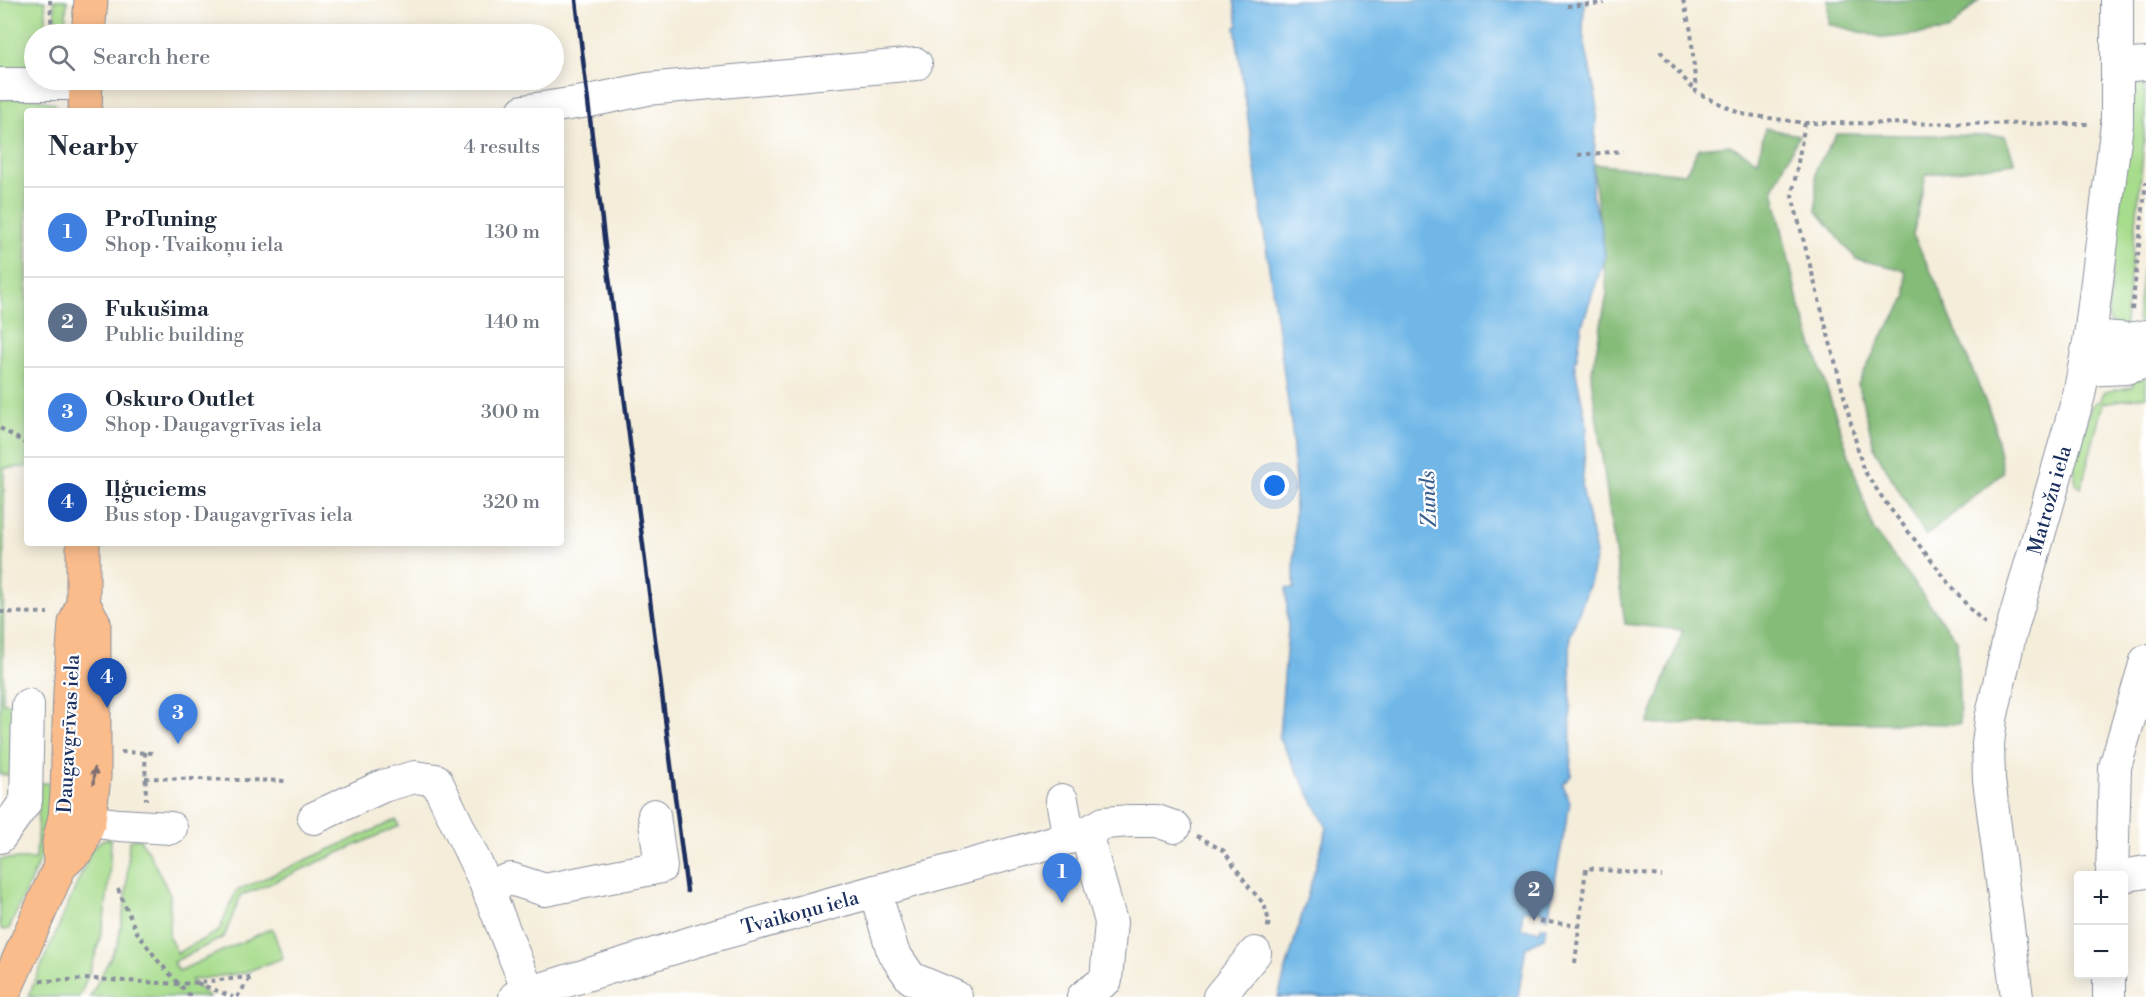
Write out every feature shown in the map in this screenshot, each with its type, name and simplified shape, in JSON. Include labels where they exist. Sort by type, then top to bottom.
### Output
[{"type":"main road","points":[[89,24],[91,0]]},
{"type":"main road","name":"Daugavgrīvas iela","points":[[60,866],[59,842],[65,816],[67,792],[69,691],[75,623],[69,608],[82,546]]},
{"type":"main road","name":"Daugavgrīvas iela","points":[[4,982],[60,866],[79,848],[89,820],[94,777],[94,623],[69,608]]},
{"type":"street","name":"Matrožu iela","points":[[2017,997],[1989,780],[1990,719],[2009,639],[2079,395],[2084,370],[2117,124],[2132,65],[2117,0]]},
{"type":"street","points":[[544,108],[647,89],[916,64]]},
{"type":"street","points":[[0,84],[24,86]]},
{"type":"street","points":[[64,90],[85,92]]},
{"type":"street","points":[[2090,336],[2129,339],[2139,328]]},
{"type":"street","points":[[2084,370],[2126,368],[2146,362]]},
{"type":"street","points":[[2112,871],[2115,767],[2146,660]]},
{"type":"street","points":[[0,837],[26,801],[28,705]]},
{"type":"street","points":[[314,818],[383,786],[415,777],[436,780],[487,887],[522,995]]},
{"type":"street","points":[[1062,800],[1110,922],[1106,980],[1083,997]]},
{"type":"street","points":[[487,887],[512,879],[545,890],[662,867],[654,815]]},
{"type":"street","points":[[89,820],[159,827]]},
{"type":"street","name":"Tvaikoņu iela","points":[[522,995],[716,935],[1078,836],[1104,823],[1157,821],[1174,827]]},
{"type":"street","points":[[2128,875],[2146,873]]},
{"type":"street","points":[[875,891],[893,951],[911,978],[956,997]]},
{"type":"street","points":[[1219,997],[1255,953]]},
{"type":"street","points":[[2109,979],[2109,997]]},
{"type":"path","points":[[50,0],[51,24]]},
{"type":"path","points":[[1683,0],[1691,31],[1696,92]]},
{"type":"path","points":[[1567,6],[1604,3]]},
{"type":"path","points":[[1660,51],[1696,92],[1741,114],[1805,123],[2117,124]]},
{"type":"path","points":[[1805,123],[1792,196],[1863,469],[1888,506],[1969,608],[1987,625],[2009,639]]},
{"type":"path","points":[[1578,155],[1623,151]]},
{"type":"path","points":[[2139,328],[2146,182]]},
{"type":"path","points":[[0,428],[24,442]]},
{"type":"path","points":[[0,612],[69,608]]},
{"type":"path","points":[[120,752],[155,753]]},
{"type":"path","points":[[145,752],[146,778],[159,827]]},
{"type":"path","points":[[146,778],[289,781]]},
{"type":"path","points":[[1174,827],[1203,838],[1224,851],[1264,904],[1269,921],[1266,936],[1255,953]]},
{"type":"path","points":[[1575,963],[1586,868],[1662,876]]},
{"type":"path","points":[[118,889],[136,931],[159,962],[191,997]]},
{"type":"path","points":[[1540,921],[1580,926]]},
{"type":"path","points":[[4,982],[92,979],[180,984],[196,982],[250,977],[235,997],[196,982]]},
{"type":"green space","points":[[0,0],[45,0],[46,24],[24,24],[24,72],[0,73]]},
{"type":"green space","points":[[54,0],[67,0],[66,24],[55,24]]},
{"type":"green space","points":[[1828,0],[1979,0],[1948,31],[1884,38],[1828,24]]},
{"type":"green space","points":[[2144,81],[2144,142],[2124,331],[2112,324],[2108,311],[2131,93],[2137,84]]},
{"type":"green space","points":[[35,98],[55,104],[58,108],[24,108],[24,467],[4,468],[3,703],[15,704],[15,775],[0,775],[0,99]]},
{"type":"green space","points":[[1765,128],[1799,135],[1773,189],[1798,301],[1874,531],[1957,640],[1960,724],[1814,722],[1648,724],[1683,630],[1625,624],[1591,377],[1607,294],[1593,164],[1685,174],[1699,148],[1730,145],[1758,161]]},
{"type":"green space","points":[[1837,134],[2005,136],[2015,163],[1926,175],[1913,235],[1936,282],[1993,420],[2003,473],[1926,536],[1875,450],[1858,384],[1882,336],[1907,298],[1905,270],[1856,259],[1816,210],[1816,168]]},
{"type":"green space","points":[[2146,267],[2146,325],[2137,320],[2143,268]]},
{"type":"green space","points":[[2146,378],[2146,396],[2103,403],[2081,488],[2076,483],[2073,466],[2092,405],[2101,400],[2104,392],[2132,387],[2134,380]]},
{"type":"green space","points":[[40,783],[59,783],[56,823],[9,929],[3,930],[0,927],[0,859],[36,859]]},
{"type":"green space","points":[[396,820],[399,826],[241,895],[224,937],[173,962],[179,971],[272,928],[283,958],[243,973],[191,980],[209,997],[90,997],[118,943],[126,897],[129,841],[139,838],[170,895],[169,937],[177,953],[219,931],[236,891]]},
{"type":"green space","points":[[111,838],[104,919],[95,957],[79,997],[28,997],[92,849],[102,840]]},
{"type":"water","name":"Zunds","points":[[1234,0],[1584,0],[1583,35],[1597,102],[1592,195],[1601,226],[1605,257],[1582,325],[1577,358],[1574,363],[1587,426],[1582,487],[1596,554],[1590,583],[1570,636],[1571,775],[1563,785],[1570,802],[1548,918],[1542,917],[1542,911],[1523,910],[1521,929],[1540,931],[1541,927],[1546,927],[1544,938],[1526,947],[1518,997],[1278,997],[1327,828],[1279,737],[1288,629],[1286,588],[1294,589],[1295,485],[1292,430],[1235,27],[1238,26]]},
{"type":"railway","points":[[576,0],[687,891]]},
{"type":"place","name":"Iļģuciems","points":[[107,708]]},
{"type":"place","name":"Oskuro Outlet","points":[[178,744]]},
{"type":"place","name":"ProTuning","points":[[1062,903]]},
{"type":"place","name":"Fukušima","points":[[1534,921]]}]
